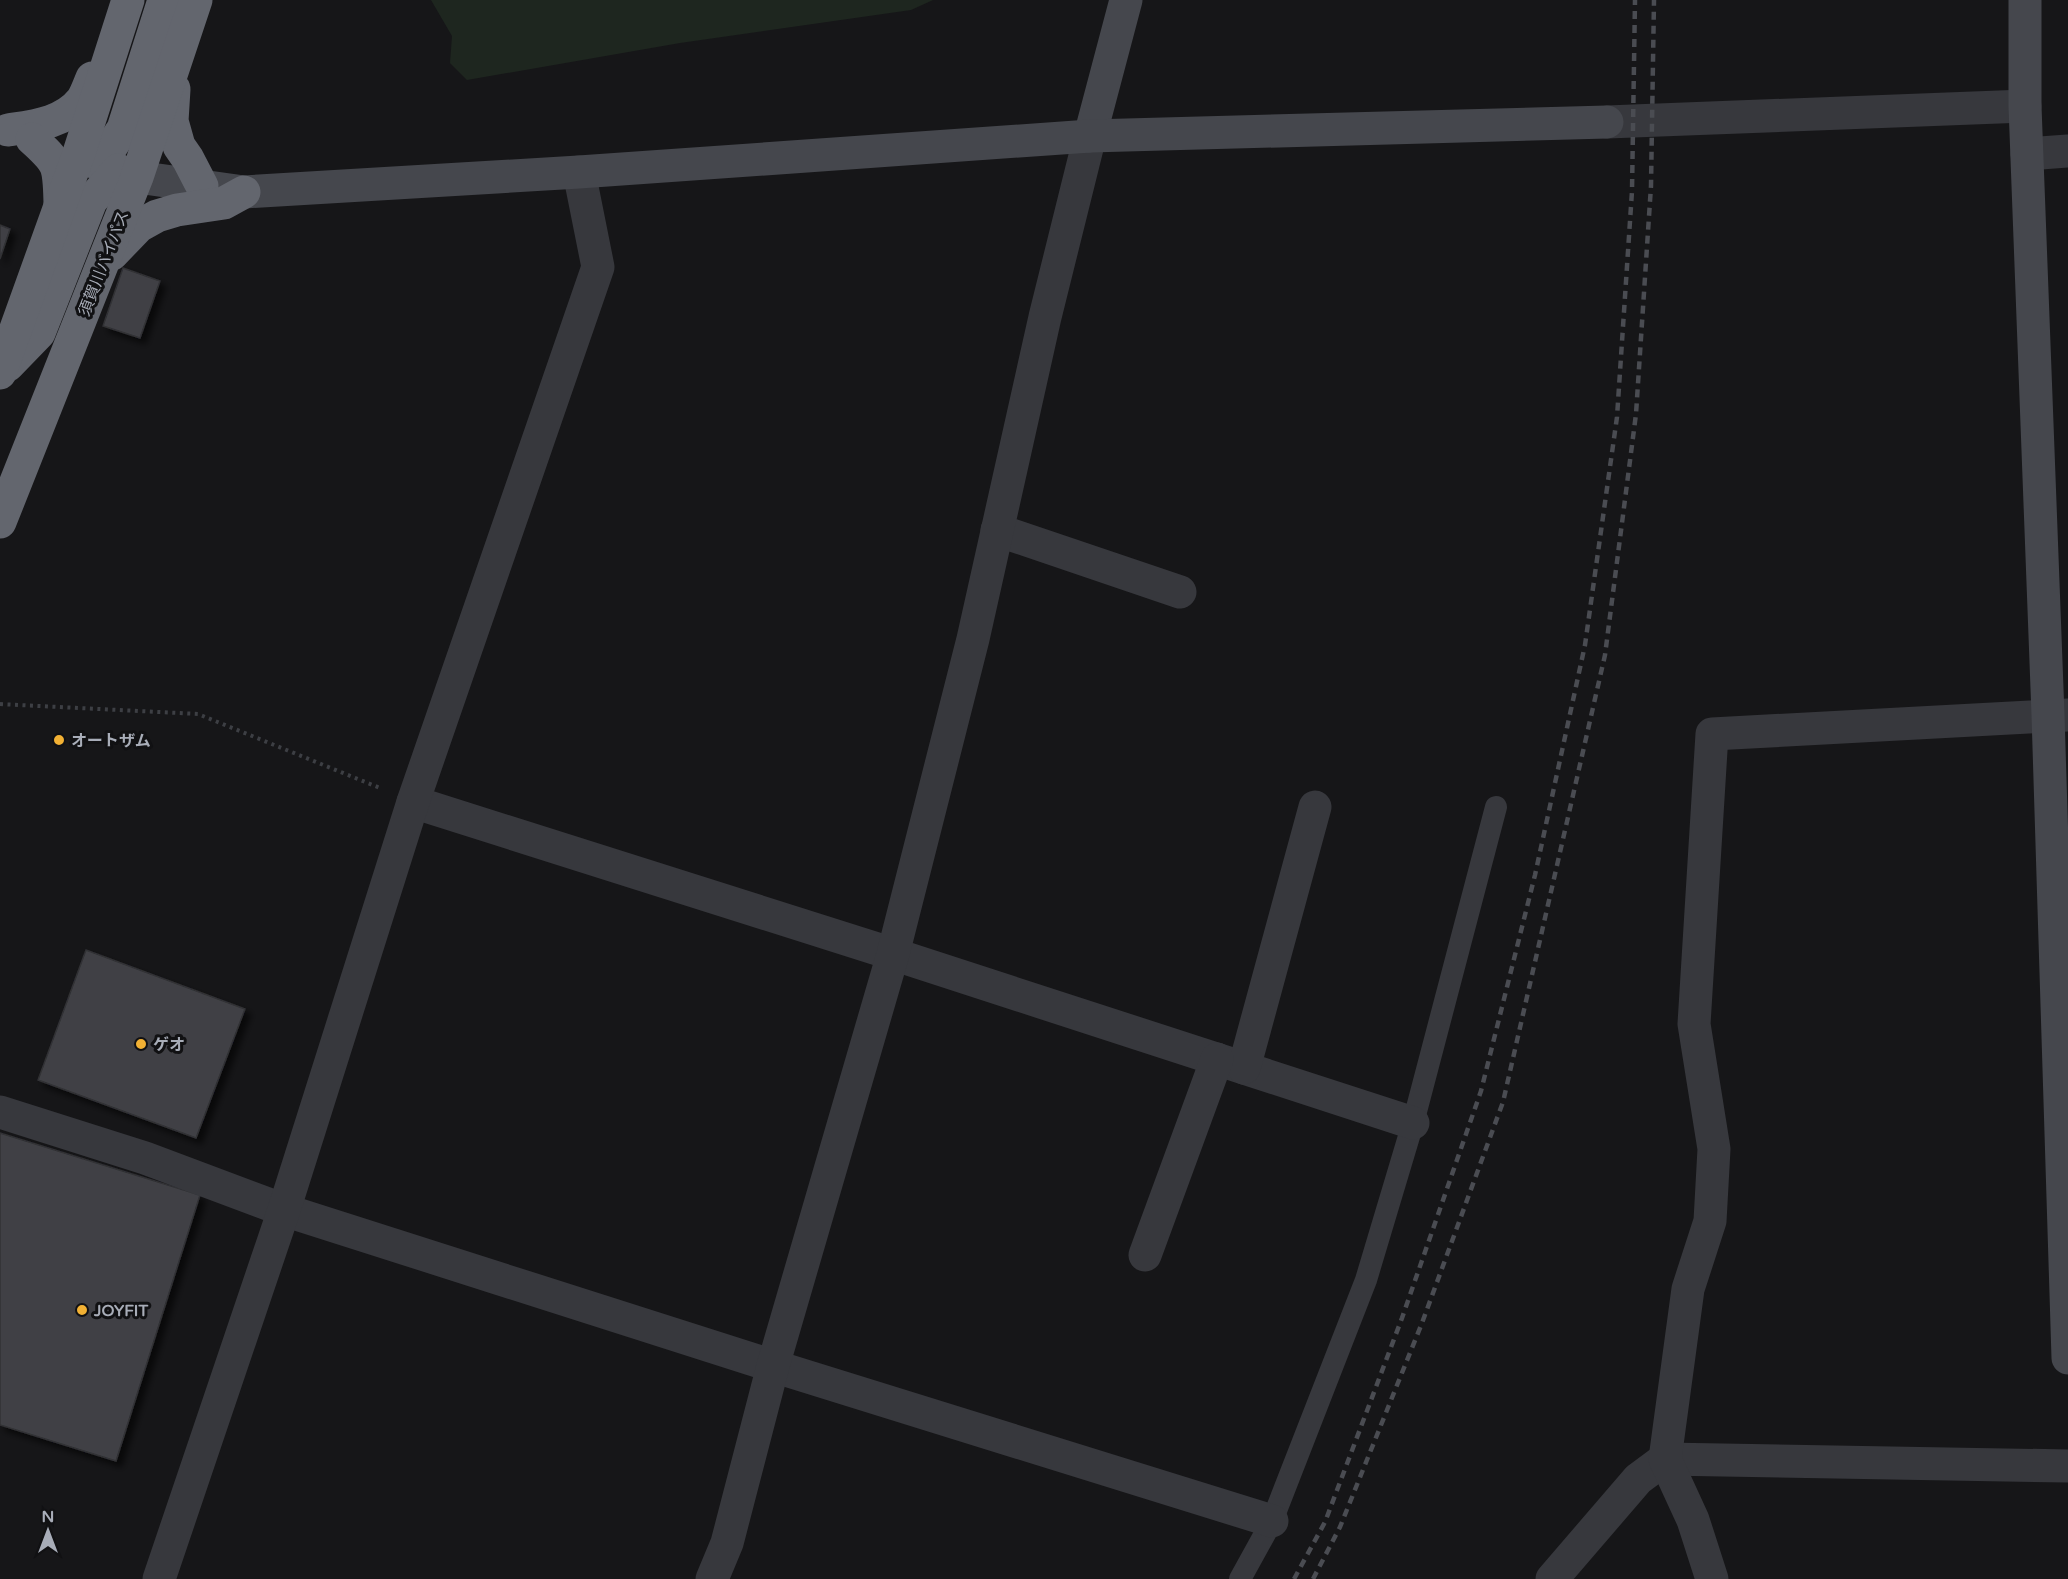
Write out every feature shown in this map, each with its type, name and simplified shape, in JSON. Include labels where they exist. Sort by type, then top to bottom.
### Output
[{"type":"highway","points":[[13,132],[44,124],[66,115],[82,99],[128,0]]},
{"type":"highway","name":"須賀川バイパス","points":[[0,522],[104,261],[106,166],[128,0]]},
{"type":"highway","points":[[0,373],[39,333],[106,166],[109,150],[123,129],[164,0]]},
{"type":"highway","name":"須賀川バイパス","points":[[0,373],[60,205],[106,166],[178,55],[196,0]]},
{"type":"highway","points":[[178,55],[172,121],[179,146],[202,186]]},
{"type":"highway","points":[[13,132],[47,153],[58,167],[60,205]]},
{"type":"highway","points":[[104,261],[139,226],[157,216],[177,210],[224,203],[244,192]]},
{"type":"street","points":[[712,1579],[727,1543],[773,1366],[894,954],[973,639],[1045,317],[1126,0]]},
{"type":"street","points":[[2025,0],[2027,154],[2058,715],[2068,1358]]},
{"type":"street","points":[[13,132],[106,166],[202,186],[244,192],[579,172],[1090,136],[1607,122],[2025,106]]},
{"type":"street","points":[[2027,154],[2068,151]]},
{"type":"street","points":[[159,1579],[284,1210],[413,802],[598,267],[579,172]]},
{"type":"street","points":[[997,530],[1180,592]]},
{"type":"street","points":[[1712,1579],[1693,1520],[1665,1459],[1688,1289],[1710,1221],[1714,1149],[1694,1024],[1712,735],[2058,715]]},
{"type":"street","points":[[413,802],[894,954],[1413,1123]]},
{"type":"street","points":[[1145,1256],[1230,1064],[1315,807]]},
{"type":"street","points":[[0,1112],[145,1158],[284,1210],[773,1366],[1272,1521]]},
{"type":"street","points":[[1552,1579],[1638,1479],[1665,1459],[2068,1466]]},
{"type":"lane","points":[[1240,1579],[1272,1521],[1366,1280],[1413,1123],[1496,807]]},
{"type":"path","points":[[0,704],[198,714],[413,802]]},
{"type":"shaded area","points":[[431,0],[933,0],[911,10],[680,43],[467,80],[450,63],[452,36]]},
{"type":"building","points":[[0,225],[10,229],[0,259]]},
{"type":"building","points":[[123,268],[160,281],[140,338],[103,326]]},
{"type":"building","name":"ゲオ","points":[[86,950],[245,1009],[196,1138],[38,1080]]},
{"type":"building","name":"JOYFIT","points":[[0,1133],[200,1195],[116,1461],[0,1425]]},
{"type":"railway","points":[[1294,1579],[1325,1522],[1402,1318],[1481,1091],[1535,875],[1585,645],[1617,417],[1632,191],[1635,0]]},
{"type":"railway","points":[[1313,1579],[1340,1527],[1422,1323],[1503,1102],[1605,655],[1636,414],[1651,186],[1654,0]]},
{"type":"place","name":"オートザム","points":[[59,740]]},
{"type":"place","name":"ゲオ","points":[[141,1044]]},
{"type":"place","name":"JOYFIT","points":[[82,1310]]}]
